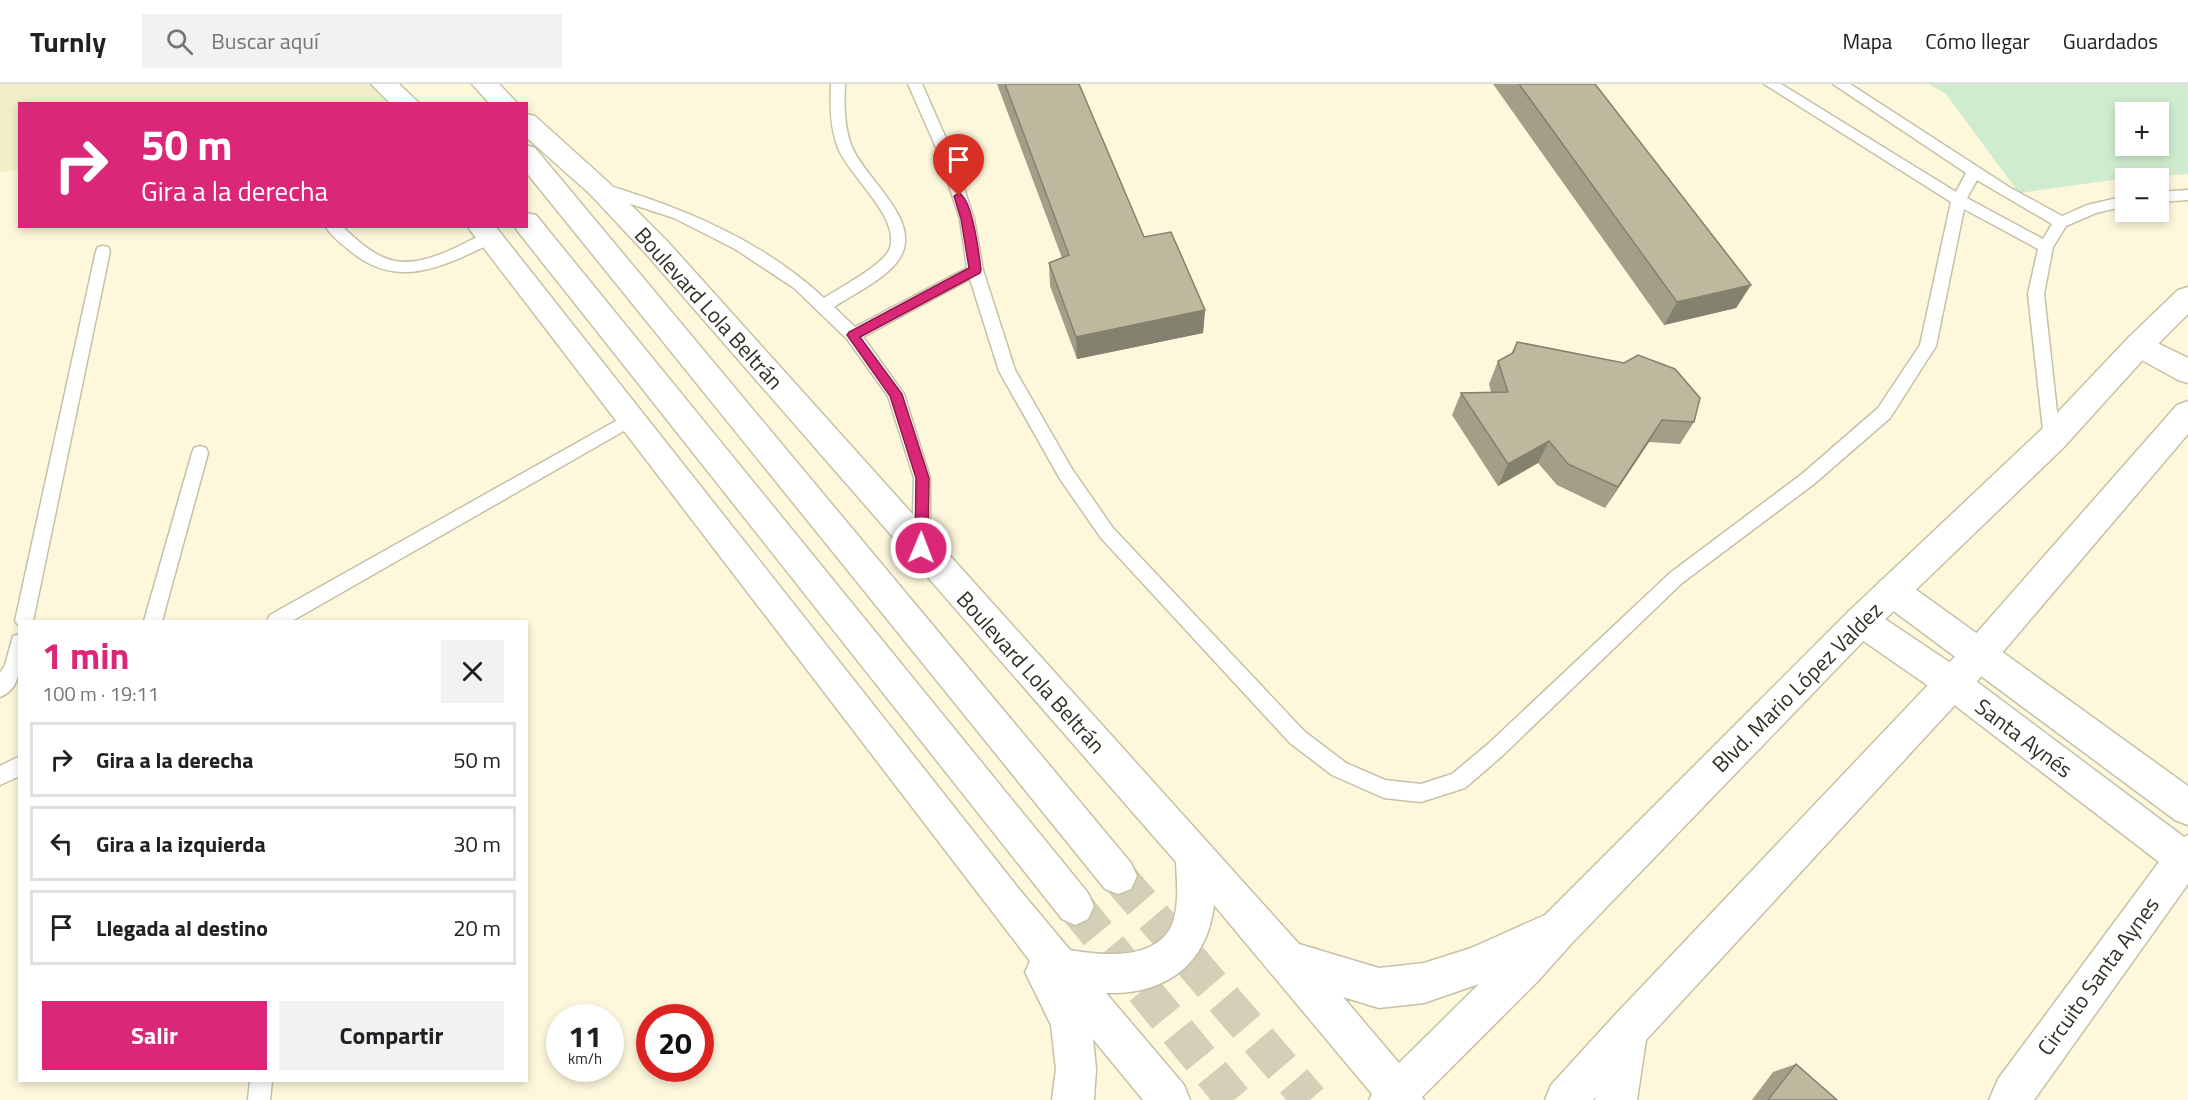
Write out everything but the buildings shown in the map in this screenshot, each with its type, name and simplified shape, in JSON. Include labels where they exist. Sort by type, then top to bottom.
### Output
[{"type":"main road","points":[[382,84],[392,102]]},
{"type":"main road","points":[[382,84],[405,102]]},
{"type":"main road","points":[[473,84],[486,102]]},
{"type":"main road","points":[[484,84],[504,102]]},
{"type":"main road","name":"Boulevard Lola Beltrán","points":[[528,124],[599,188],[658,249],[1287,960],[1400,1093]]},
{"type":"main road","name":"Boulevard Lola Beltrán","points":[[528,156],[1118,876]]},
{"type":"main road","points":[[528,224],[1075,906]]},
{"type":"main road","points":[[485,232],[1006,902],[1169,1100]]},
{"type":"main road","name":"Blvd. Mario López Valdez","points":[[1400,1093],[1861,621],[2052,439],[2139,345],[2188,297]]},
{"type":"main road","points":[[2139,345],[2188,372]]},
{"type":"main road","points":[[1566,1100],[1627,1031],[1978,656],[2188,413]]},
{"type":"main road","name":"Santa Aynés","points":[[1892,591],[2188,808]]},
{"type":"main road","name":"Santa Aynés","points":[[1861,621],[1952,683],[2186,856]]},
{"type":"main road","points":[[1059,967],[1087,974],[1141,971],[1166,961],[1188,934],[1196,889],[1194,856]]},
{"type":"main road","name":"Circuito Santa Aynes","points":[[2010,1100],[2186,856]]},
{"type":"main road","points":[[1006,902],[1071,1021],[1076,1069],[1073,1100]]},
{"type":"main road","points":[[1287,960],[1379,988],[1424,983],[1475,966],[1558,929]]},
{"type":"main road","points":[[1616,1100],[1627,1031]]},
{"type":"lane","points":[[823,307],[893,258],[899,237],[889,210],[849,154],[837,117],[838,84]]},
{"type":"lane","points":[[915,84],[945,152],[967,219],[975,270],[1007,371],[1066,474],[1107,533],[1297,737],[1339,769],[1384,789],[1421,793],[1458,781],[1495,750],[1676,578],[1808,479],[1884,413],[1928,346],[1959,200],[1976,170]]},
{"type":"lane","points":[[1772,84],[1959,200],[2046,247]]},
{"type":"lane","points":[[1840,84],[1976,170],[2011,195],[2061,222]]},
{"type":"lane","points":[[599,188],[678,214],[740,244],[800,284],[853,335],[896,394],[922,478],[921,548]]},
{"type":"lane","points":[[2169,196],[2188,195]]},
{"type":"lane","points":[[2052,439],[2037,294],[2046,247],[2061,222],[2092,208],[2115,203]]},
{"type":"lane","points":[[334,228],[369,258],[381,264],[400,267],[444,259],[485,232]]},
{"type":"lane","points":[[24,620],[103,251]]},
{"type":"lane","points":[[853,335],[975,270]]},
{"type":"lane","points":[[278,620],[630,419]]},
{"type":"lane","points":[[153,620],[200,453]]},
{"type":"lane","points":[[0,689],[14,668],[18,651]]},
{"type":"lane","points":[[0,776],[18,766]]},
{"type":"lane","points":[[259,1100],[261,1082]]},
{"type":"shaded area","points":[[0,84],[373,84],[388,102],[18,102],[18,170],[0,172]]},
{"type":"green space","points":[[1929,84],[2188,84],[2188,174],[2169,175],[2169,168],[2115,168],[2115,180],[2019,193],[1946,94]]},
{"type":"tunnel","points":[[1118,876],[1310,1100]]},
{"type":"tunnel","points":[[1075,906],[1234,1100]]},
{"type":"route","points":[[921,548],[922,478],[896,394],[853,335],[975,270],[967,219],[959,196]]}]
